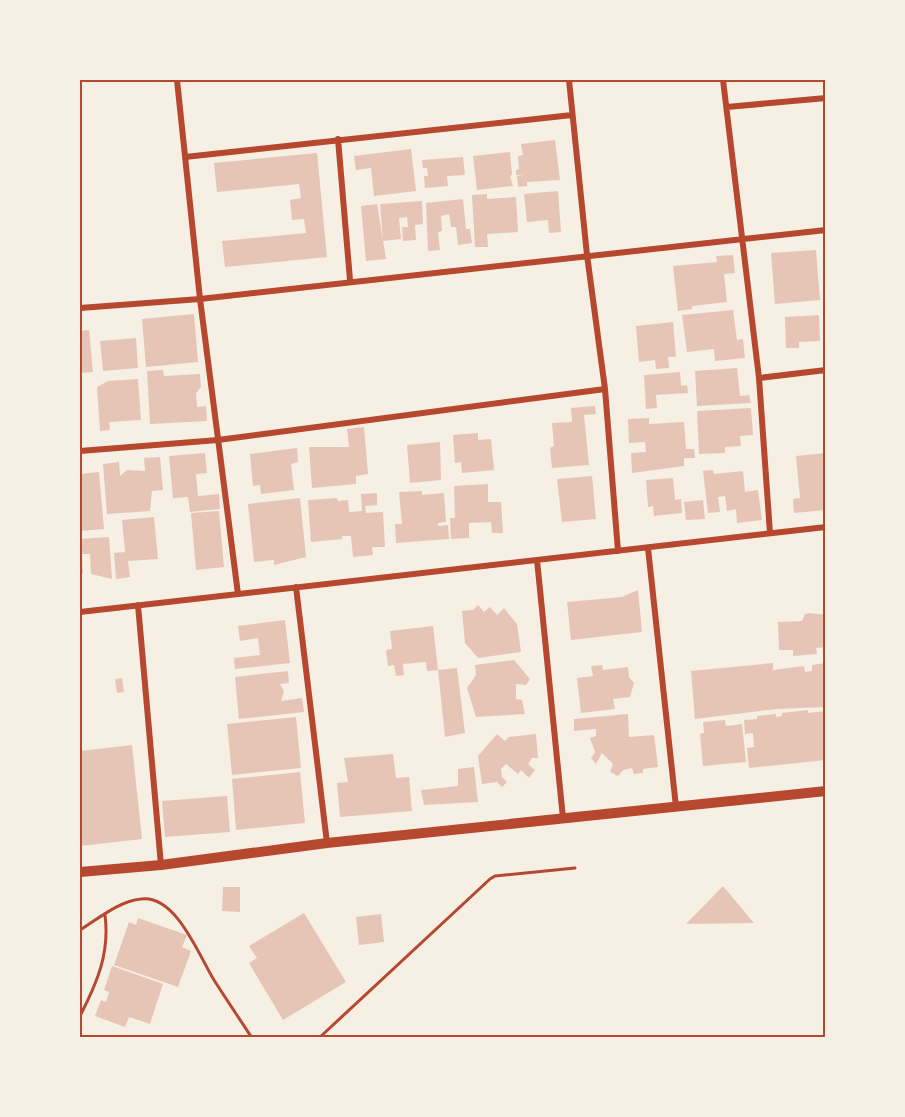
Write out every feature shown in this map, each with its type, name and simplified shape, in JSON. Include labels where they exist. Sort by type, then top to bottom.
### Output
[{"type":"street","points":[[177,80],[200,299],[238,594]]},
{"type":"street","points":[[569,80],[587,255],[605,388],[618,551]]},
{"type":"street","points":[[723,80],[759,378],[770,533]]},
{"type":"street","points":[[727,107],[825,98]]},
{"type":"street","points":[[185,157],[572,115]]},
{"type":"street","points":[[338,140],[350,280]]},
{"type":"street","points":[[80,308],[200,299],[350,280],[825,230]]},
{"type":"street","points":[[759,378],[825,370]]},
{"type":"street","points":[[80,452],[218,440],[605,388]]},
{"type":"street","points":[[80,612],[825,527]]},
{"type":"street","points":[[648,548],[676,807]]},
{"type":"street","points":[[537,560],[563,818]]},
{"type":"street","points":[[296,587],[327,843]]},
{"type":"street","points":[[138,605],[161,865]]},
{"type":"street","points":[[80,872],[161,865],[327,843],[825,791]]},
{"type":"path","points":[[319,1038],[490,879],[495,876],[575,868]]},
{"type":"path","points":[[80,930],[126,903],[141,898],[155,899],[177,918],[198,947],[213,978],[252,1038]]},
{"type":"path","points":[[80,1016],[99,980],[108,935],[105,915]]},
{"type":"building","points":[[555,140],[560,180],[527,182],[527,186],[518,187],[517,176],[523,175],[516,175],[516,170],[519,169],[518,156],[523,155],[521,144]]},
{"type":"building","points":[[411,149],[416,191],[374,196],[371,168],[356,170],[354,156]]},
{"type":"building","points":[[510,152],[512,175],[510,176],[513,186],[477,190],[473,156]]},
{"type":"building","points":[[317,153],[327,257],[225,267],[222,241],[306,233],[304,219],[292,220],[290,200],[301,198],[299,184],[217,192],[214,163]]},
{"type":"building","points":[[463,157],[465,175],[447,176],[448,186],[425,188],[424,176],[428,176],[427,168],[423,168],[422,160]]},
{"type":"building","points":[[558,191],[561,232],[549,233],[548,220],[527,222],[524,194]]},
{"type":"building","points":[[487,194],[487,199],[516,197],[518,232],[487,234],[488,247],[475,247],[472,195]]},
{"type":"building","points":[[463,199],[466,229],[470,229],[472,243],[458,245],[456,227],[451,227],[449,214],[441,216],[442,231],[438,232],[440,250],[428,251],[426,203]]},
{"type":"building","points":[[422,201],[423,224],[415,225],[416,240],[403,241],[402,227],[408,227],[407,217],[399,218],[401,239],[383,241],[380,204]]},
{"type":"building","points":[[377,204],[386,259],[366,261],[361,206]]},
{"type":"building","points":[[816,250],[820,300],[775,304],[771,253]]},
{"type":"building","points":[[733,255],[735,273],[724,274],[727,302],[692,306],[692,309],[678,311],[673,266],[717,262],[716,256]]},
{"type":"building","points":[[733,310],[737,340],[743,339],[745,358],[715,361],[714,349],[687,352],[682,315]]},
{"type":"building","points":[[194,314],[198,362],[146,367],[142,319]]},
{"type":"building","points":[[819,315],[820,341],[799,342],[799,348],[786,348],[785,317]]},
{"type":"building","points":[[673,322],[676,357],[668,357],[669,368],[656,369],[655,360],[639,362],[636,326]]},
{"type":"building","points":[[89,330],[93,372],[80,373],[80,331]]},
{"type":"building","points":[[136,338],[138,368],[103,371],[100,341]]},
{"type":"building","points":[[737,368],[740,396],[749,395],[751,403],[697,406],[695,371]]},
{"type":"building","points":[[163,370],[164,376],[200,374],[201,387],[196,393],[197,407],[206,406],[207,421],[150,424],[147,371]]},
{"type":"building","points":[[680,372],[681,386],[687,385],[688,393],[656,395],[657,408],[646,409],[644,375]]},
{"type":"building","points":[[138,379],[141,420],[109,422],[110,430],[100,431],[97,387],[108,381]]},
{"type":"building","points":[[595,406],[596,414],[584,415],[589,465],[552,468],[550,448],[554,446],[552,423],[572,422],[571,408]]},
{"type":"building","points":[[751,408],[753,435],[740,436],[741,446],[725,447],[725,453],[699,454],[697,411]]},
{"type":"building","points":[[649,418],[649,424],[684,422],[686,449],[694,449],[695,458],[684,458],[684,466],[632,473],[631,453],[646,452],[645,442],[629,443],[628,419]]},
{"type":"building","points":[[364,427],[368,474],[356,476],[356,484],[312,488],[309,447],[349,447],[347,429]]},
{"type":"building","points":[[478,433],[478,440],[491,439],[494,470],[462,473],[461,462],[455,463],[453,435]]},
{"type":"building","points":[[440,442],[441,480],[410,483],[407,445]]},
{"type":"building","points":[[297,448],[298,462],[291,464],[294,490],[261,494],[260,485],[253,486],[250,454]]},
{"type":"building","points":[[205,453],[207,473],[196,474],[198,496],[219,494],[220,509],[190,512],[188,497],[173,498],[169,456]]},
{"type":"building","points":[[826,453],[826,510],[794,513],[793,499],[800,498],[796,456]]},
{"type":"building","points":[[160,457],[163,490],[152,491],[150,511],[107,514],[103,464],[119,462],[120,476],[127,470],[145,471],[144,458]]},
{"type":"building","points":[[713,470],[714,474],[743,471],[745,492],[758,490],[762,520],[737,523],[736,509],[727,511],[725,496],[718,497],[720,512],[708,513],[703,471]]},
{"type":"building","points":[[99,472],[104,529],[80,531],[80,474]]},
{"type":"building","points":[[592,476],[596,519],[562,522],[557,479]]},
{"type":"building","points":[[673,478],[675,500],[681,499],[682,513],[654,516],[653,506],[648,507],[646,480]]},
{"type":"building","points":[[488,484],[488,502],[501,502],[503,533],[492,533],[491,522],[469,523],[469,538],[451,539],[450,518],[455,518],[454,486]]},
{"type":"building","points":[[422,491],[422,495],[444,493],[446,522],[438,523],[438,526],[448,525],[449,539],[396,543],[395,524],[402,524],[399,492]]},
{"type":"building","points":[[377,493],[377,505],[365,506],[366,513],[383,512],[385,547],[372,547],[373,555],[353,557],[351,536],[311,542],[308,500],[337,498],[338,501],[348,500],[349,512],[362,511],[361,494]]},
{"type":"building","points":[[300,498],[306,557],[274,565],[274,560],[254,562],[248,504]]},
{"type":"building","points":[[703,500],[705,519],[686,520],[684,502]]},
{"type":"building","points":[[219,511],[224,567],[196,570],[191,513]]},
{"type":"building","points":[[154,517],[158,559],[128,561],[130,577],[116,579],[114,553],[125,552],[122,520]]},
{"type":"building","points":[[109,537],[112,579],[91,574],[90,554],[82,554],[83,573],[80,573],[80,539]]},
{"type":"building","points":[[638,590],[642,632],[571,640],[567,602],[622,597]]},
{"type":"building","points":[[478,605],[484,612],[490,607],[497,615],[504,608],[517,624],[521,652],[478,658],[465,643],[462,611],[473,610]]},
{"type":"building","points":[[805,614],[826,615],[826,647],[816,648],[817,654],[793,656],[793,650],[779,650],[778,622],[802,621]]},
{"type":"building","points":[[285,620],[290,663],[235,669],[234,658],[260,655],[258,638],[240,641],[238,626]]},
{"type":"building","points":[[433,626],[438,670],[427,671],[426,662],[403,664],[404,675],[396,676],[394,665],[388,666],[386,650],[392,649],[390,631]]},
{"type":"building","points":[[514,660],[530,679],[526,685],[516,684],[516,699],[522,700],[525,714],[476,717],[467,688],[476,675],[475,665]]},
{"type":"building","points":[[773,663],[773,670],[804,666],[805,672],[812,671],[812,665],[826,663],[826,707],[777,709],[695,719],[691,671]]},
{"type":"building","points":[[602,665],[603,670],[628,667],[629,677],[634,683],[630,697],[613,699],[615,709],[581,713],[577,678],[593,676],[591,666]]},
{"type":"building","points":[[457,668],[465,733],[445,737],[438,670]]},
{"type":"building","points":[[288,671],[289,683],[280,684],[284,691],[281,701],[302,698],[304,712],[239,719],[235,677]]},
{"type":"building","points":[[122,678],[124,692],[117,693],[115,679]]},
{"type":"building","points":[[808,710],[808,713],[826,711],[826,760],[749,768],[747,748],[754,747],[753,733],[745,734],[744,720],[776,714],[776,717],[782,716],[782,713]]},
{"type":"building","points":[[628,714],[629,737],[654,735],[658,767],[643,769],[643,773],[634,774],[632,768],[623,770],[618,776],[610,772],[613,764],[602,753],[596,764],[591,758],[595,752],[590,738],[596,736],[596,729],[574,731],[574,719]]},
{"type":"building","points":[[296,717],[301,768],[232,775],[227,724]]},
{"type":"building","points":[[725,720],[726,726],[742,724],[746,762],[703,766],[700,734],[704,733],[703,722]]},
{"type":"building","points":[[497,734],[505,741],[509,737],[536,734],[538,758],[532,758],[528,764],[535,770],[529,778],[521,770],[518,774],[506,764],[501,769],[502,777],[507,782],[502,787],[497,782],[482,784],[478,756]]},
{"type":"building","points":[[132,745],[142,839],[80,846],[80,751]]},
{"type":"building","points":[[393,754],[396,778],[409,777],[412,811],[340,817],[337,783],[348,782],[344,758]]},
{"type":"building","points":[[474,767],[478,802],[424,805],[421,790],[458,786],[458,769]]},
{"type":"building","points":[[300,772],[305,823],[236,830],[232,779]]},
{"type":"building","points":[[227,796],[230,832],[165,837],[162,801]]},
{"type":"building","points":[[723,886],[754,923],[686,924]]},
{"type":"building","points":[[223,887],[240,887],[240,912],[222,911]]},
{"type":"building","points":[[304,913],[346,982],[283,1020],[249,963],[257,958],[249,946]]},
{"type":"building","points":[[381,914],[384,942],[359,945],[356,917]]},
{"type":"building","points":[[138,918],[187,935],[182,947],[191,951],[178,987],[114,965],[129,922],[136,925]]},
{"type":"building","points":[[112,966],[163,984],[150,1024],[129,1017],[125,1027],[95,1016],[101,1000],[106,1002],[109,992],[104,990]]}]
